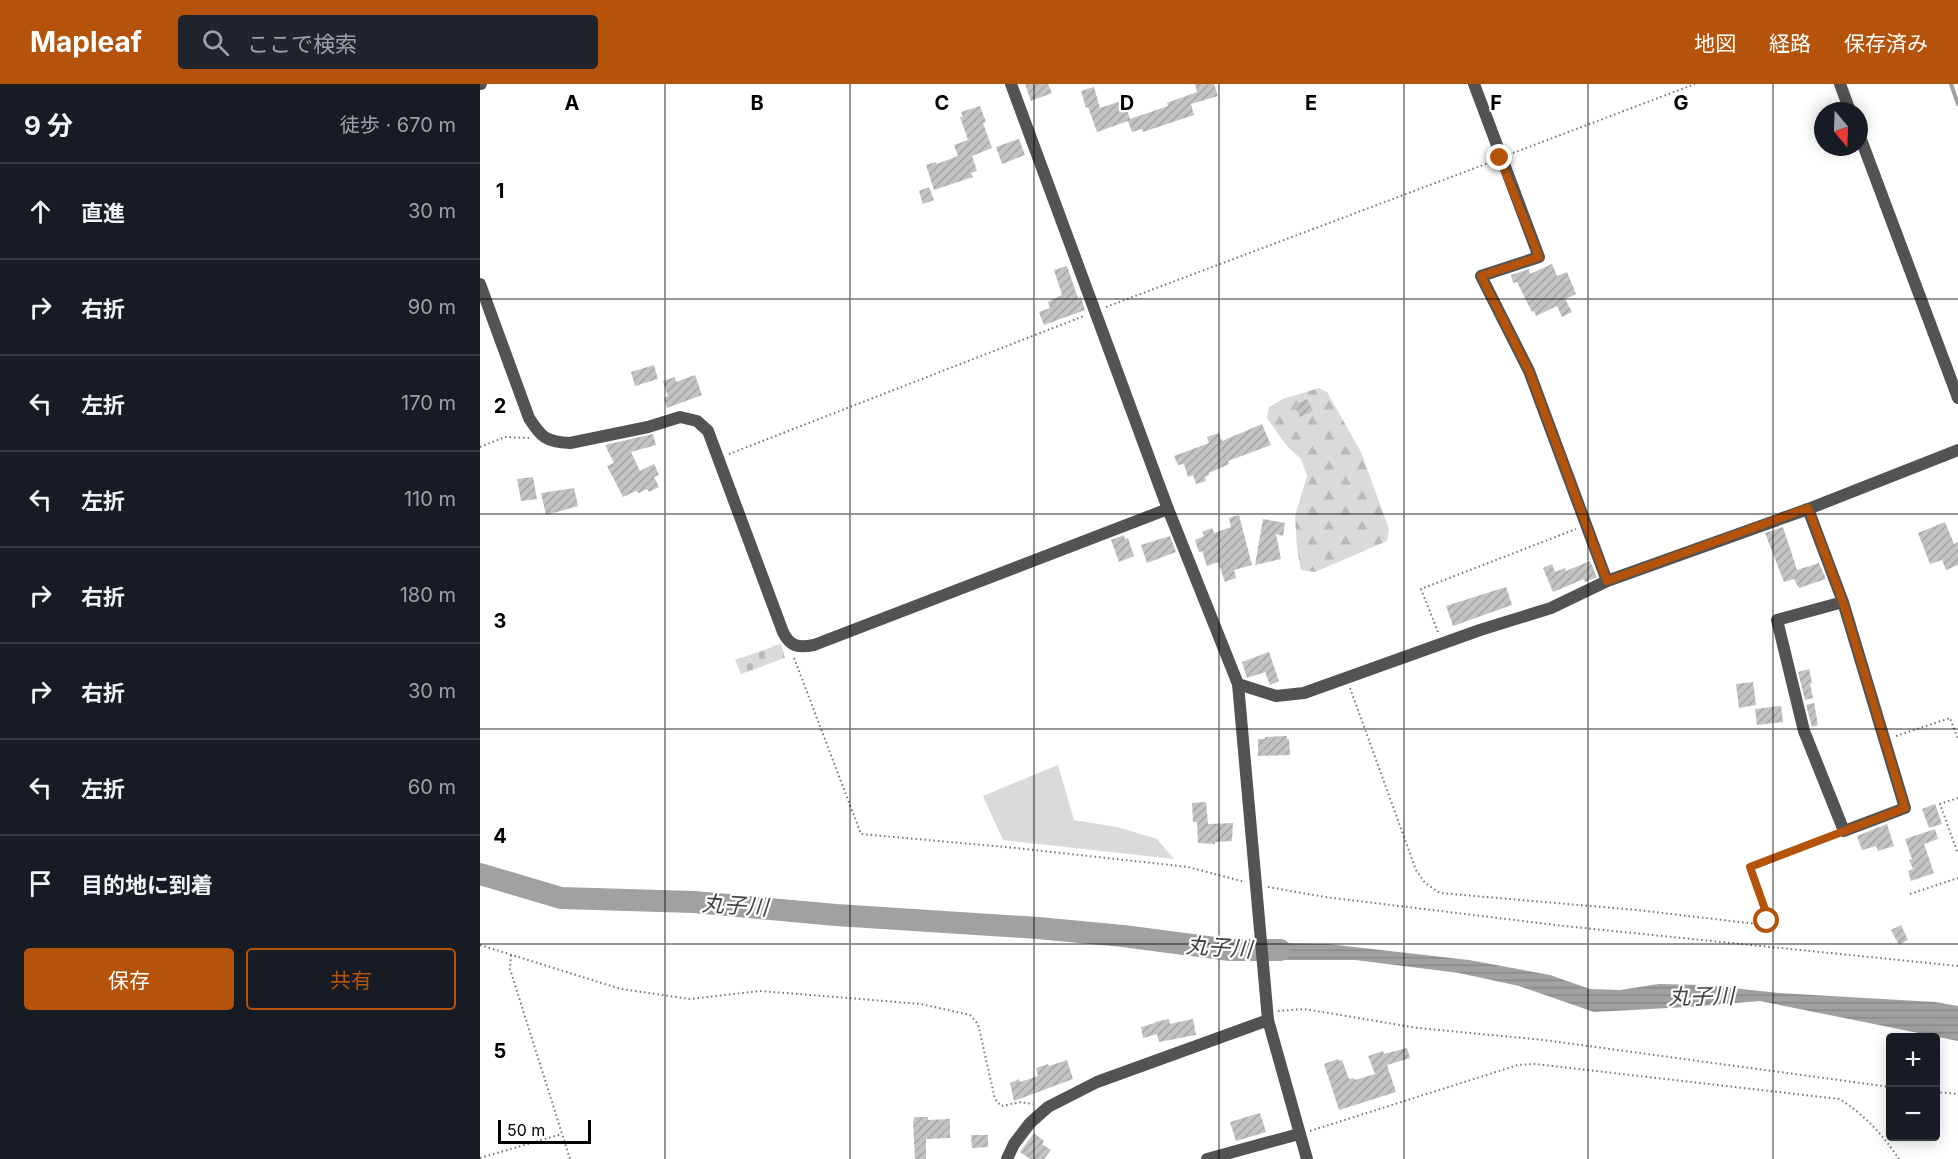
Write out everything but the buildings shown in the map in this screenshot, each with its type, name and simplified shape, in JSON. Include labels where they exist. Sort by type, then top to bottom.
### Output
[{"type":"street","points":[[1011,84],[1168,509],[1238,684],[1268,1016],[1307,1159]]},
{"type":"street","points":[[1474,84],[1539,257],[1481,276],[1529,371],[1607,581]]},
{"type":"street","points":[[1840,84],[1847,102]]},
{"type":"street","points":[[1867,156],[1958,398]]},
{"type":"street","points":[[480,284],[529,418],[544,438],[570,443],[648,427],[680,417],[697,421],[708,431],[787,641],[799,648],[814,645],[1168,509]]},
{"type":"street","points":[[1238,684],[1276,696],[1304,693],[1443,643],[1551,608],[1607,581],[1808,508],[1958,450]]},
{"type":"street","points":[[1808,508],[1843,602],[1905,808],[1844,831],[1804,731],[1777,620],[1843,602]]},
{"type":"street","points":[[1007,1159],[1014,1144],[1030,1123],[1048,1107],[1097,1082],[1268,1016]]},
{"type":"street","points":[[1207,1159],[1299,1134]]},
{"type":"path","points":[[719,458],[1095,311],[1695,84]]},
{"type":"path","points":[[480,447],[505,437],[544,438]]},
{"type":"path","points":[[1443,643],[1421,589],[1586,526]]},
{"type":"path","points":[[787,641],[861,834],[1188,867],[1255,889],[1553,925],[1958,966]]},
{"type":"path","points":[[1346,678],[1416,870],[1425,883],[1440,893],[1765,923],[1767,915],[1750,867],[1844,831]]},
{"type":"path","points":[[1885,740],[1950,718],[1958,739]]},
{"type":"path","points":[[1958,798],[1940,804],[1958,854]]},
{"type":"path","points":[[1910,894],[1958,878]]},
{"type":"path","points":[[480,945],[621,990],[690,999],[760,991],[811,994],[921,1004],[970,1015],[978,1024],[995,1099],[1001,1107],[1022,1102],[1048,1107]]},
{"type":"path","points":[[511,955],[510,969],[570,1159]]},
{"type":"path","points":[[1268,1016],[1304,1009],[1418,1028],[1544,1040],[1886,1086]]},
{"type":"path","points":[[1299,1134],[1518,1065],[1535,1064],[1839,1099],[1857,1110],[1887,1141],[1899,1159]]},
{"type":"path","points":[[1940,1092],[1958,1094]]},
{"type":"path","points":[[480,1158],[562,1134]]},
{"type":"green space","points":[[1319,388],[1327,392],[1361,452],[1389,529],[1387,541],[1315,572],[1301,570],[1297,549],[1295,516],[1307,476],[1301,459],[1286,445],[1267,418],[1269,407],[1283,399]]},
{"type":"green space","points":[[781,644],[785,658],[741,674],[735,660]]},
{"type":"green space","points":[[1058,765],[1074,820],[1117,827],[1157,839],[1174,859],[1003,840],[983,796]]},
{"type":"water","points":[[1250,943],[1328,944],[1469,960],[1550,975],[1590,989],[1620,990],[1659,984],[1704,985],[1779,993],[1935,1002],[1958,1006],[1958,1041],[1940,1037],[1940,1033],[1918,1033],[1760,1001],[1594,1012],[1519,986],[1459,973],[1355,960],[1251,960]]},
{"type":"waterway","points":[[1951,84],[1958,104]]},
{"type":"waterway","name":"丸子川","points":[[480,874],[561,898],[694,902],[836,915],[1038,928],[1230,950],[1280,950]]},
{"type":"route","points":[[1500,158],[1539,257],[1481,276],[1529,371],[1607,581],[1808,508],[1843,602],[1905,808],[1750,867],[1767,915],[1767,921]]}]
